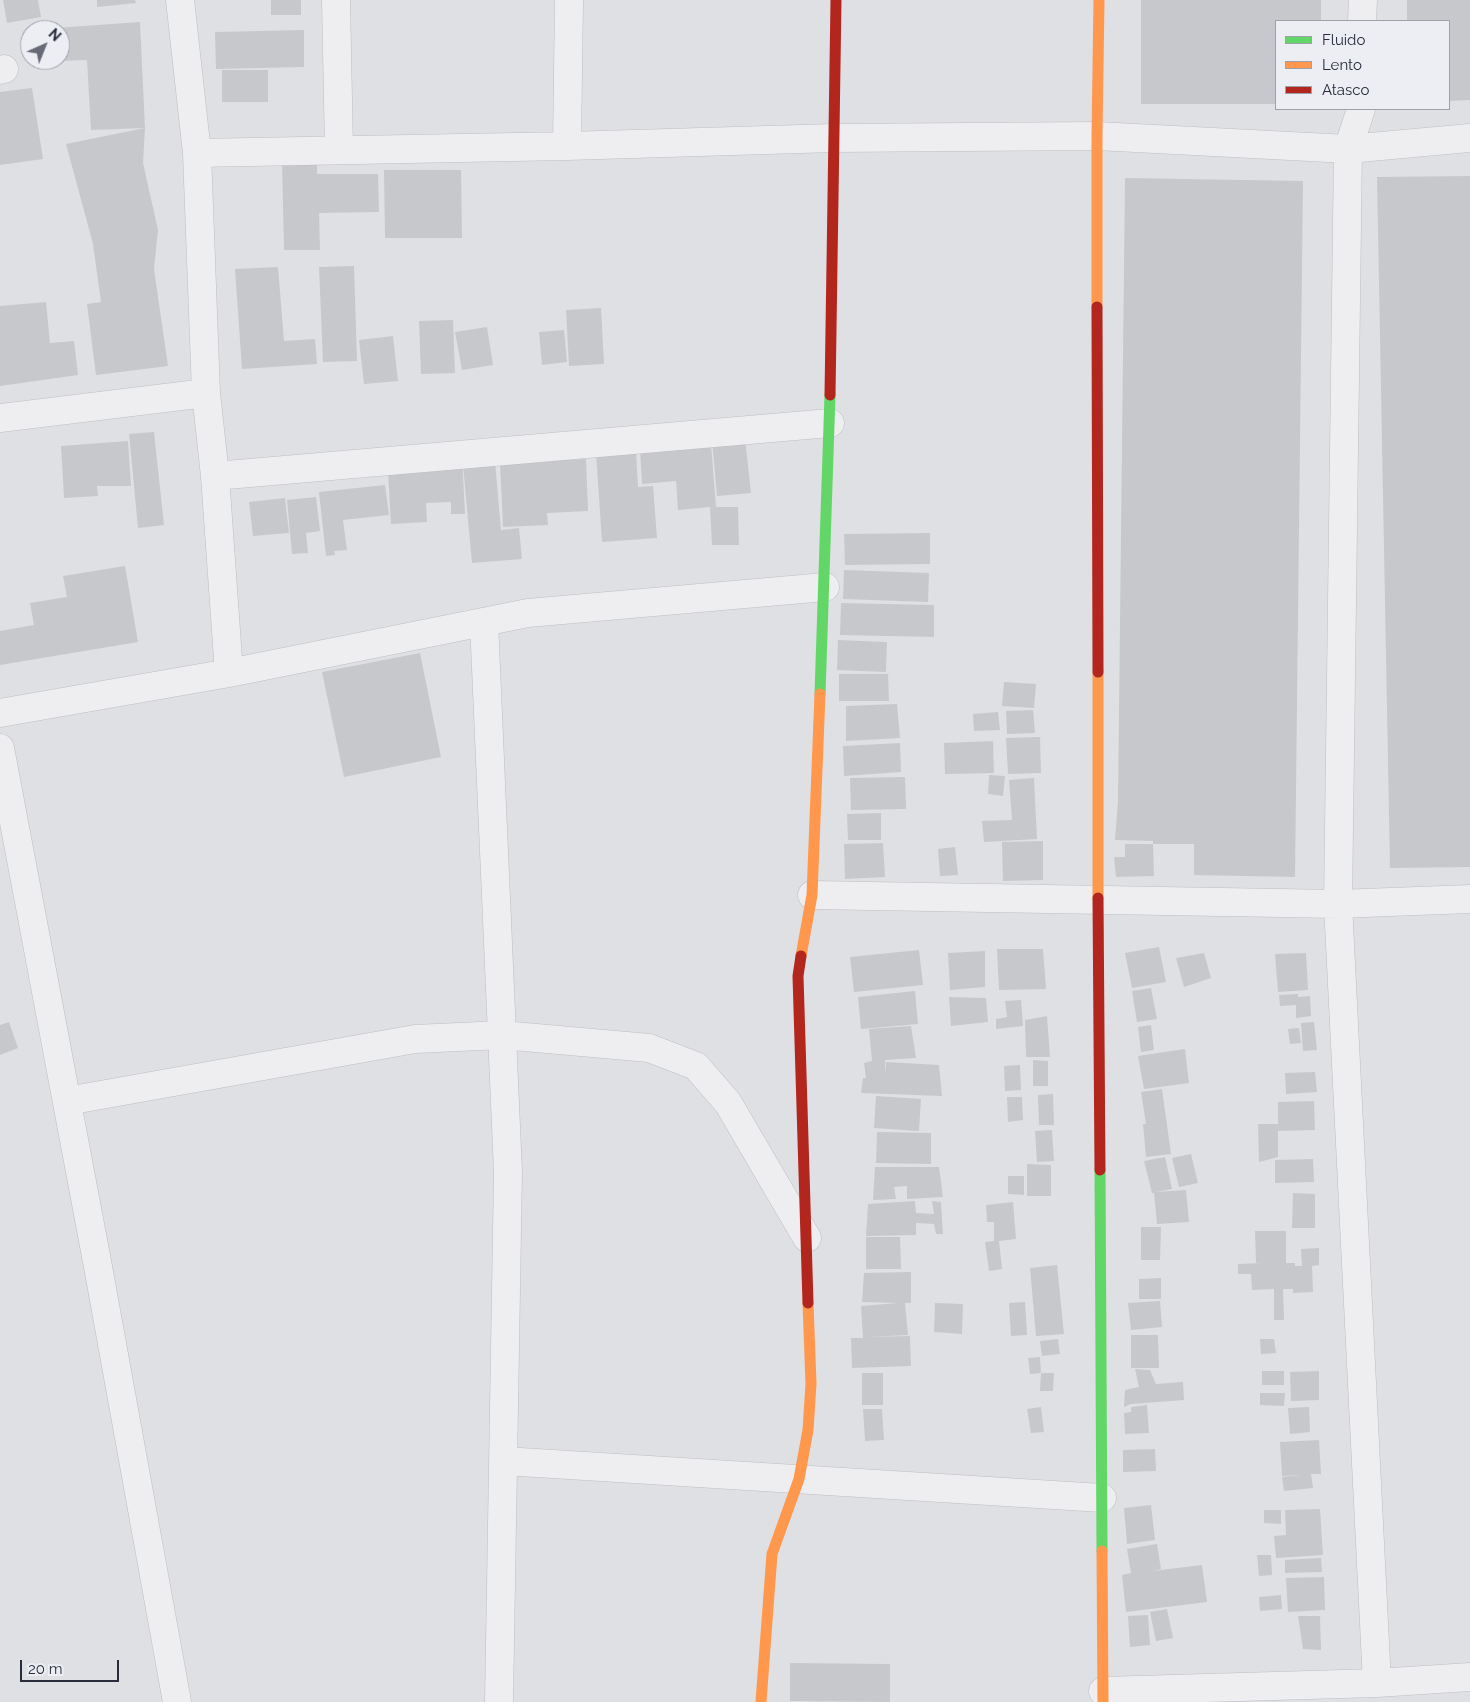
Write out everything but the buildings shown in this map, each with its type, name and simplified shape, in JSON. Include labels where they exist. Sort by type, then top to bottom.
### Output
[{"type":"street","points":[[180,0],[197,153],[206,393],[215,476],[229,673]]},
{"type":"street","points":[[336,0],[339,150]]},
{"type":"street","points":[[567,146],[569,0]]},
{"type":"street","points":[[761,1702],[772,1554],[799,1479],[808,1430],[811,1384],[798,976],[812,895],[825,587],[830,423],[836,0]]},
{"type":"street","points":[[1100,0],[1097,136],[1098,900],[1103,1697],[1470,1677]]},
{"type":"street","points":[[1362,20],[1363,0]]},
{"type":"street","points":[[1361,110],[1348,150],[1338,904],[1377,1683]]},
{"type":"street","points":[[197,153],[567,146],[834,138],[1097,136],[1348,150],[1470,138]]},
{"type":"street","points":[[0,418],[206,393]]},
{"type":"street","points":[[215,476],[830,423]]},
{"type":"street","points":[[0,713],[229,673],[528,613],[825,587]]},
{"type":"street","points":[[484,622],[508,1172],[499,1702]]},
{"type":"street","points":[[0,748],[177,1702]]},
{"type":"street","points":[[812,895],[1338,904],[1470,899]]},
{"type":"street","points":[[66,1101],[415,1039],[502,1035],[649,1048],[696,1066],[728,1103],[807,1238]]},
{"type":"street","points":[[504,1460],[1102,1498]]},
{"type":"traffic: fast","points":[[820,694],[830,395]]},
{"type":"traffic: fast","points":[[1100,1170],[1102,1551]]},
{"type":"traffic: slow","points":[[1097,307],[1099,0]]},
{"type":"traffic: slow","points":[[1098,672],[1098,898]]},
{"type":"traffic: slow","points":[[801,956],[812,895],[820,694]]},
{"type":"traffic: slow","points":[[761,1702],[772,1554],[799,1479],[808,1430],[811,1384],[808,1303]]},
{"type":"traffic: slow","points":[[1102,1551],[1103,1702]]},
{"type":"traffic: jam","points":[[830,395],[836,0]]},
{"type":"traffic: jam","points":[[1097,307],[1098,672]]},
{"type":"traffic: jam","points":[[1098,898],[1100,1170]]},
{"type":"traffic: jam","points":[[801,956],[798,976],[808,1303]]}]
